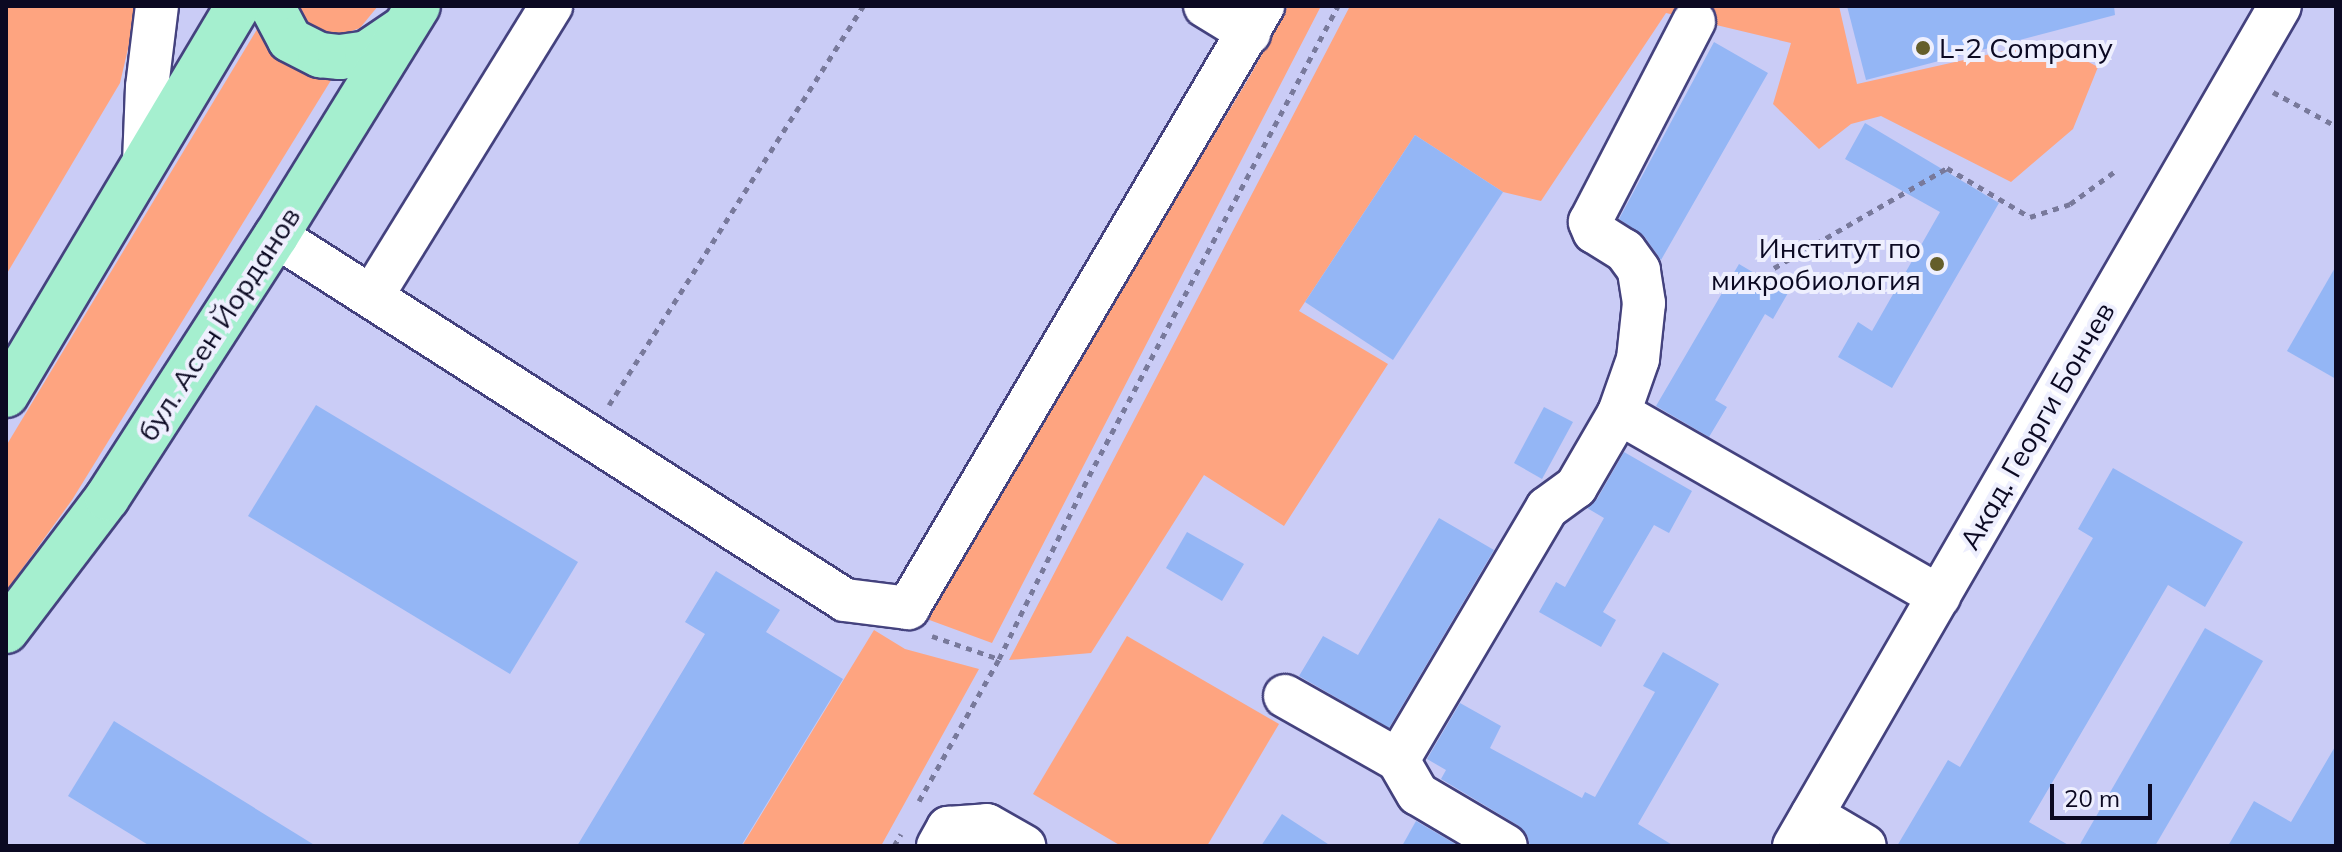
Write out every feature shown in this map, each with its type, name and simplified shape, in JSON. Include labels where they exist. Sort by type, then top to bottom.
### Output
[{"type":"main road","points":[[6,395],[144,162],[164,96],[238,6]]},
{"type":"main road","points":[[272,6],[290,40],[320,55],[340,57],[367,53],[411,17]]},
{"type":"main road","name":"бул. Асен Йорданов","points":[[6,631],[107,498],[276,236],[411,17]]},
{"type":"street","points":[[157,6],[164,96]]},
{"type":"street","points":[[372,296],[551,6]]},
{"type":"street","points":[[276,236],[845,600],[908,608],[1256,20],[1205,6]]},
{"type":"street","name":"Акад. Георги Бончев","points":[[1803,830],[2280,6]]},
{"type":"street","points":[[1398,760],[1547,508],[1576,487],[1619,413],[1638,359],[1644,303],[1639,270],[1625,251],[1594,232],[1590,222],[1694,21]]},
{"type":"street","points":[[1619,413],[1939,596]]},
{"type":"street","points":[[1285,696],[1398,760],[1418,794],[1506,846]]},
{"type":"street","points":[[920,839],[948,828],[987,825],[1024,846]]},
{"type":"street","points":[[1803,830],[1865,846]]},
{"type":"path","points":[[590,436],[863,6]]},
{"type":"path","points":[[917,806],[999,659],[1089,476],[1338,6]]},
{"type":"path","points":[[2272,91],[2336,126]]},
{"type":"path","points":[[1774,268],[1947,168],[2030,217],[2070,204],[2114,172]]},
{"type":"path","points":[[908,608],[918,631],[999,659]]},
{"type":"path","points":[[894,846],[920,839]]},
{"type":"shaded area","points":[[6,6],[138,6],[120,83],[6,275]]},
{"type":"shaded area","points":[[293,6],[378,6],[360,28],[334,37],[311,31]]},
{"type":"shaded area","points":[[1288,6],[1321,6],[992,643],[924,618],[1250,76]]},
{"type":"shaded area","points":[[1350,6],[1839,6],[1857,84],[2049,41],[2098,67],[2073,129],[2011,182],[1881,116],[1851,124],[1819,149],[1773,104],[1791,43],[1666,13],[1541,201],[1503,192],[1415,135],[1299,311],[1388,364],[1284,526],[1204,475],[1091,653],[1009,660]]},
{"type":"shaded area","points":[[259,26],[333,77],[72,500],[6,591],[6,446]]},
{"type":"shaded area","points":[[874,630],[905,649],[979,669],[881,846],[742,846]]},
{"type":"shaded area","points":[[1127,636],[1279,724],[1207,846],[1121,846],[1033,794]]},
{"type":"building","name":"L-2 Company","points":[[1847,6],[2114,6],[2115,15],[1866,80]]},
{"type":"building","points":[[1714,42],[1768,73],[1661,260],[1644,236],[1619,219]]},
{"type":"building","name":"Институт по микробиология","points":[[1865,123],[1999,203],[1892,388],[1838,357],[1858,322],[1872,331],[1940,212],[1845,159]]},
{"type":"building","points":[[1415,135],[1503,192],[1393,360],[1305,302]]},
{"type":"building","points":[[1739,264],[1788,293],[1773,319],[1765,314],[1715,400],[1727,407],[1709,437],[1656,406]]},
{"type":"building","points":[[2336,266],[2336,379],[2287,351]]},
{"type":"building","points":[[316,405],[578,562],[510,674],[248,516]]},
{"type":"building","points":[[1544,407],[1573,422],[1542,479],[1514,463]]},
{"type":"building","points":[[1624,452],[1692,491],[1669,533],[1654,525],[1603,612],[1616,620],[1601,647],[1539,612],[1556,582],[1565,587],[1604,518],[1587,508],[1597,499]]},
{"type":"building","points":[[2113,468],[2243,542],[2205,607],[2168,585],[2029,822],[2070,846],[1897,846],[1948,760],[1960,767],[2093,538],[2078,529]]},
{"type":"building","points":[[1439,518],[1494,550],[1389,728],[1299,676],[1323,636],[1358,655]]},
{"type":"building","points":[[1187,532],[1244,564],[1222,601],[1166,568]]},
{"type":"building","points":[[716,571],[780,610],[766,632],[843,679],[741,846],[577,846],[705,634],[685,622]]},
{"type":"building","points":[[2205,628],[2263,661],[2155,846],[2079,846]]},
{"type":"building","points":[[1663,652],[1719,684],[1638,824],[1674,846],[1530,846],[1527,835],[1519,826],[1441,779],[1446,770],[1427,759],[1460,703],[1501,726],[1490,748],[1582,798],[1585,792],[1595,797],[1655,692],[1643,686]]},
{"type":"building","points":[[114,721],[316,846],[150,846],[68,796]]},
{"type":"building","points":[[2336,745],[2336,846],[2228,846],[2254,801],[2291,822]]},
{"type":"building","points":[[1282,814],[1331,846],[1261,846]]},
{"type":"building","points":[[1416,821],[1459,846],[1402,846]]},
{"type":"place","name":"L-2 Company","points":[[1923,48]]},
{"type":"place","name":"Институт по микробиология","points":[[1937,264]]}]
